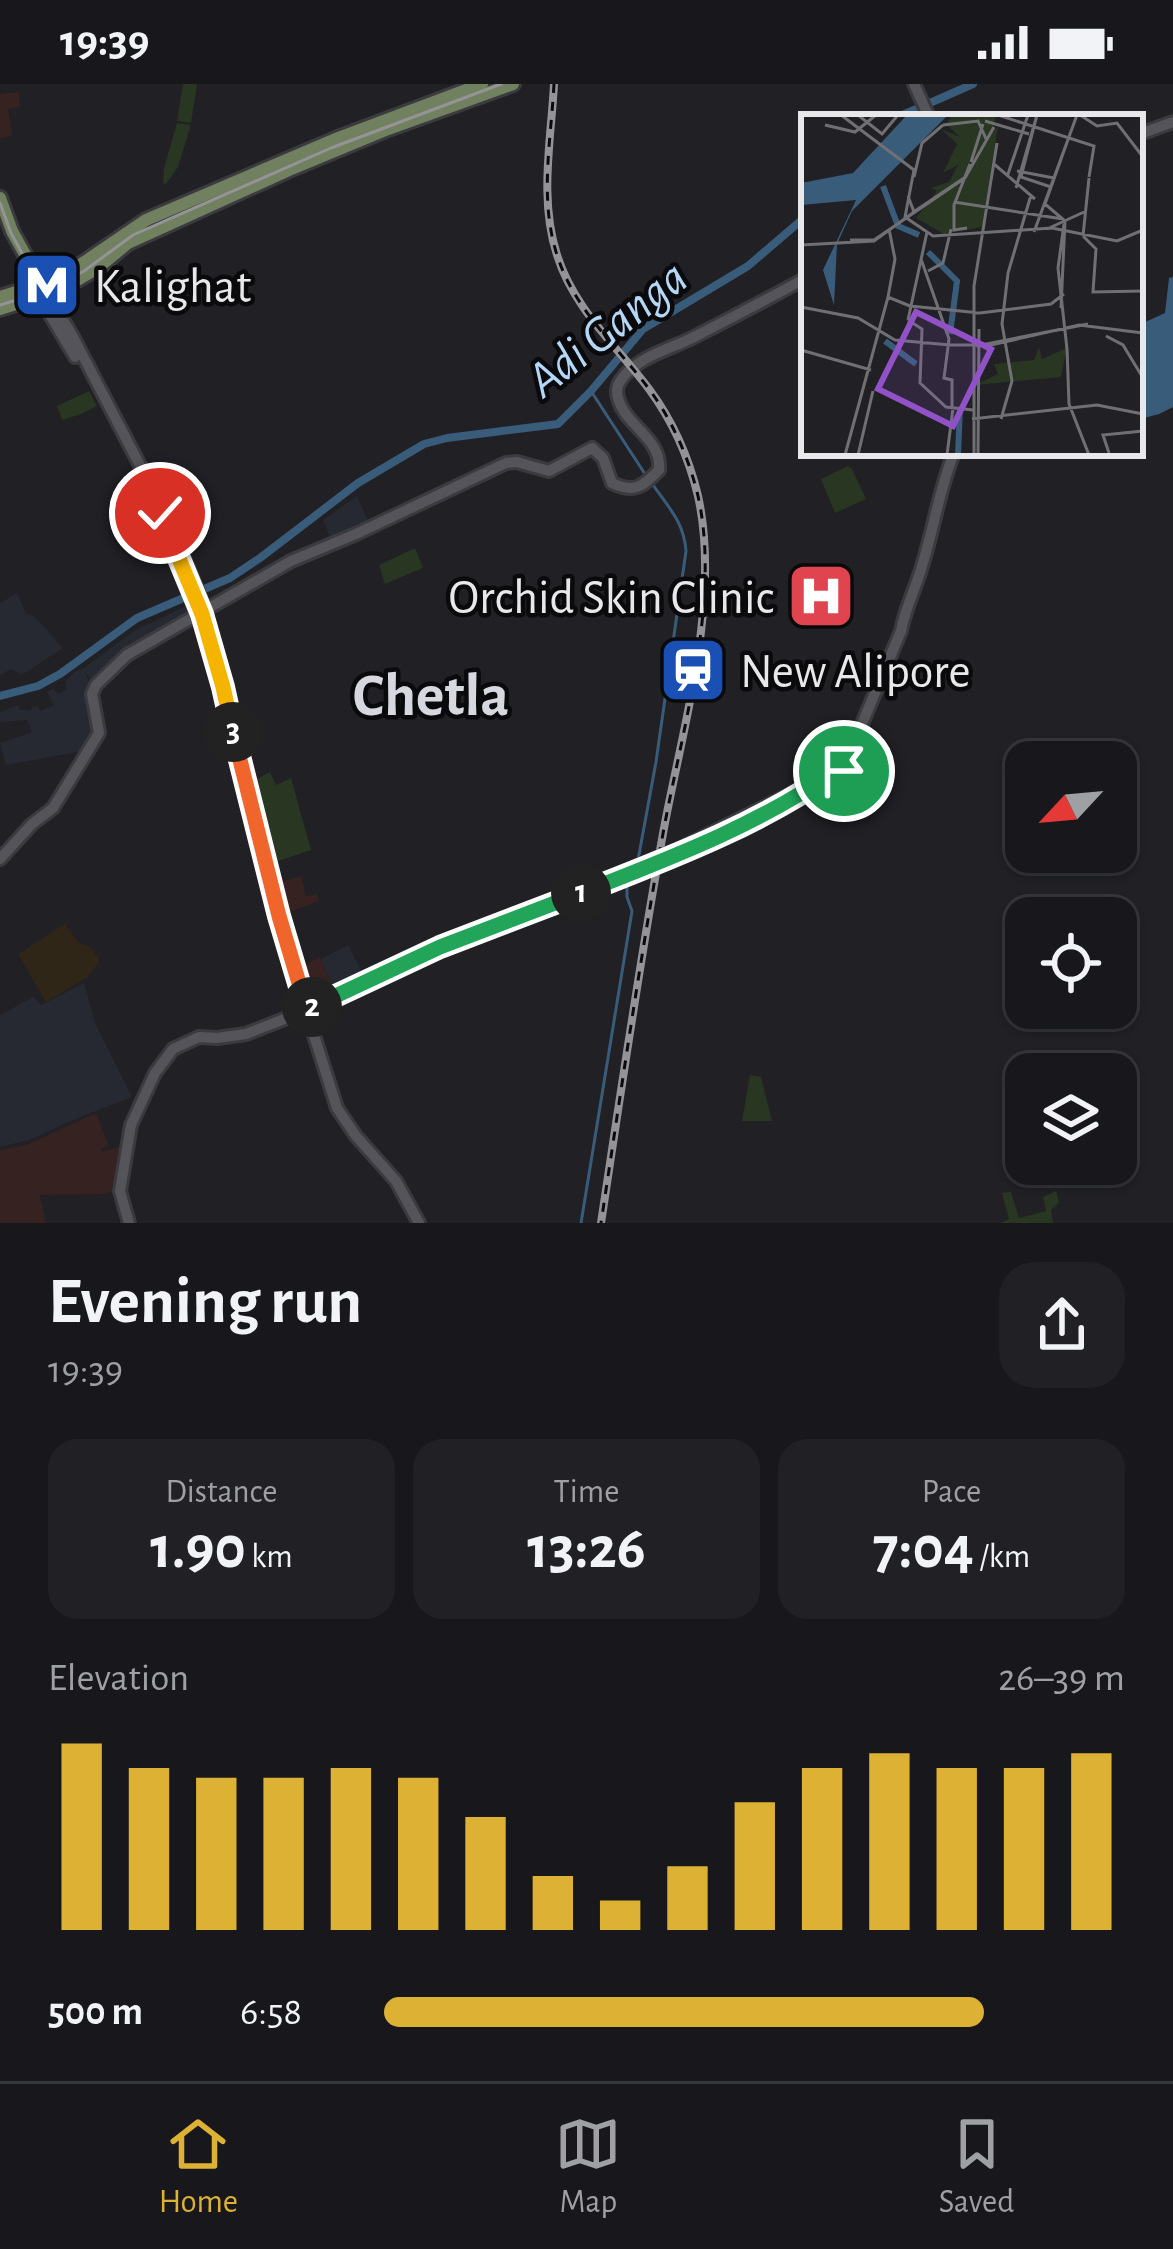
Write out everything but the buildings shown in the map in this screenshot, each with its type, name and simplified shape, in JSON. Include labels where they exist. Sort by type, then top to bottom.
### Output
[{"type":"main road","points":[[0,297],[41,291],[146,220],[338,138],[482,84]]},
{"type":"main road","points":[[0,310],[84,277],[128,243],[342,147],[513,84]]},
{"type":"main road","points":[[1143,133],[1173,122]]},
{"type":"main road","points":[[0,198],[41,291],[85,359],[169,521],[189,579]]},
{"type":"main road","points":[[0,218],[119,436],[204,613],[224,669],[219,675],[279,916],[338,1111],[396,1181],[419,1223]]},
{"type":"main road","points":[[0,859],[53,808],[99,734],[92,694],[118,662],[291,561],[506,463],[549,470],[592,448],[603,458],[613,483],[627,489],[639,486],[659,470],[659,456],[620,403],[618,386],[623,376],[801,281]]},
{"type":"main road","points":[[129,1223],[120,1191],[131,1125],[155,1073],[173,1049],[199,1037],[246,1034],[307,1010],[442,946],[676,855],[818,786],[837,768],[841,752],[851,750],[901,631],[953,456]]},
{"type":"shaded area","points":[[19,92],[20,107],[8,109],[12,135],[0,139],[0,94]]},
{"type":"shaded area","points":[[357,496],[370,526],[332,541],[323,520]]},
{"type":"shaded area","points":[[17,593],[26,613],[63,648],[22,675],[11,669],[0,675],[0,603]]},
{"type":"shaded area","points":[[188,605],[193,612],[94,684],[84,670],[92,689],[96,734],[83,751],[6,765],[0,743],[32,732],[27,720],[0,722],[0,712],[18,705],[31,711],[38,706],[40,711],[54,705],[47,692],[53,688],[58,694],[67,689],[65,682],[74,672],[134,631]]},
{"type":"shaded area","points":[[301,876],[306,896],[317,894],[319,901],[285,914],[277,883]]},
{"type":"shaded area","points":[[65,924],[100,960],[88,977],[46,1002],[18,954]]},
{"type":"shaded area","points":[[348,945],[366,980],[336,994],[321,959]]},
{"type":"shaded area","points":[[320,957],[336,994],[309,1007],[299,968]]},
{"type":"shaded area","points":[[84,983],[95,1023],[132,1097],[29,1140],[0,1147],[0,1015],[33,997],[41,1005]]},
{"type":"shaded area","points":[[96,1113],[109,1146],[101,1152],[126,1145],[118,1190],[40,1195],[46,1223],[0,1223],[0,1150],[26,1145]]},
{"type":"green space","points":[[183,84],[197,84],[191,123],[177,121]]},
{"type":"green space","points":[[177,123],[191,125],[178,167],[166,184],[164,168]]},
{"type":"green space","points":[[89,391],[97,406],[62,420],[57,406]]},
{"type":"green space","points":[[848,466],[866,499],[835,513],[821,479]]},
{"type":"green space","points":[[415,548],[423,568],[385,584],[379,565]]},
{"type":"green space","points":[[270,772],[276,785],[291,778],[311,850],[272,863],[251,782]]},
{"type":"green space","points":[[750,1075],[761,1077],[772,1121],[742,1121]]},
{"type":"green space","points":[[1056,1191],[1059,1202],[1051,1210],[1053,1223],[1001,1223],[1009,1219],[1002,1193],[1011,1192],[1019,1218],[1046,1211],[1043,1197]]},
{"type":"water","points":[[1173,277],[1173,407],[1143,418],[1143,323],[1165,313],[1169,278]]},
{"type":"waterway","name":"Adi Ganga","points":[[905,114],[973,84]]},
{"type":"waterway","name":"Adi Ganga","points":[[0,696],[38,686],[137,618],[230,578],[358,483],[424,444],[558,424],[643,329],[748,266],[801,221]]},
{"type":"waterway","points":[[591,391],[645,474]]},
{"type":"waterway","points":[[638,860],[686,551],[678,522],[651,482]]},
{"type":"waterway","points":[[581,1223],[632,911],[627,885],[636,874]]},
{"type":"tram line","points":[[0,305],[52,289],[133,235],[331,148],[501,84]]},
{"type":"tram line","points":[[0,203],[37,281],[52,288]]},
{"type":"railway","points":[[554,84],[547,191],[557,255],[585,310],[649,389],[672,426],[694,482],[704,535],[697,662],[655,877],[601,1223]]},
{"type":"place","name":"Kalighat","points":[[47,285]]},
{"type":"place","name":"Orchid Skin Clinic","points":[[821,596]]},
{"type":"place","name":"New Alipore","points":[[693,670]]},
{"type":"district","name":"Chetla","points":[[431,694]]},
{"type":"route","points":[[160,513],[201,612],[221,678],[307,1010],[440,947],[676,855],[813,788],[838,769],[844,771]]}]
